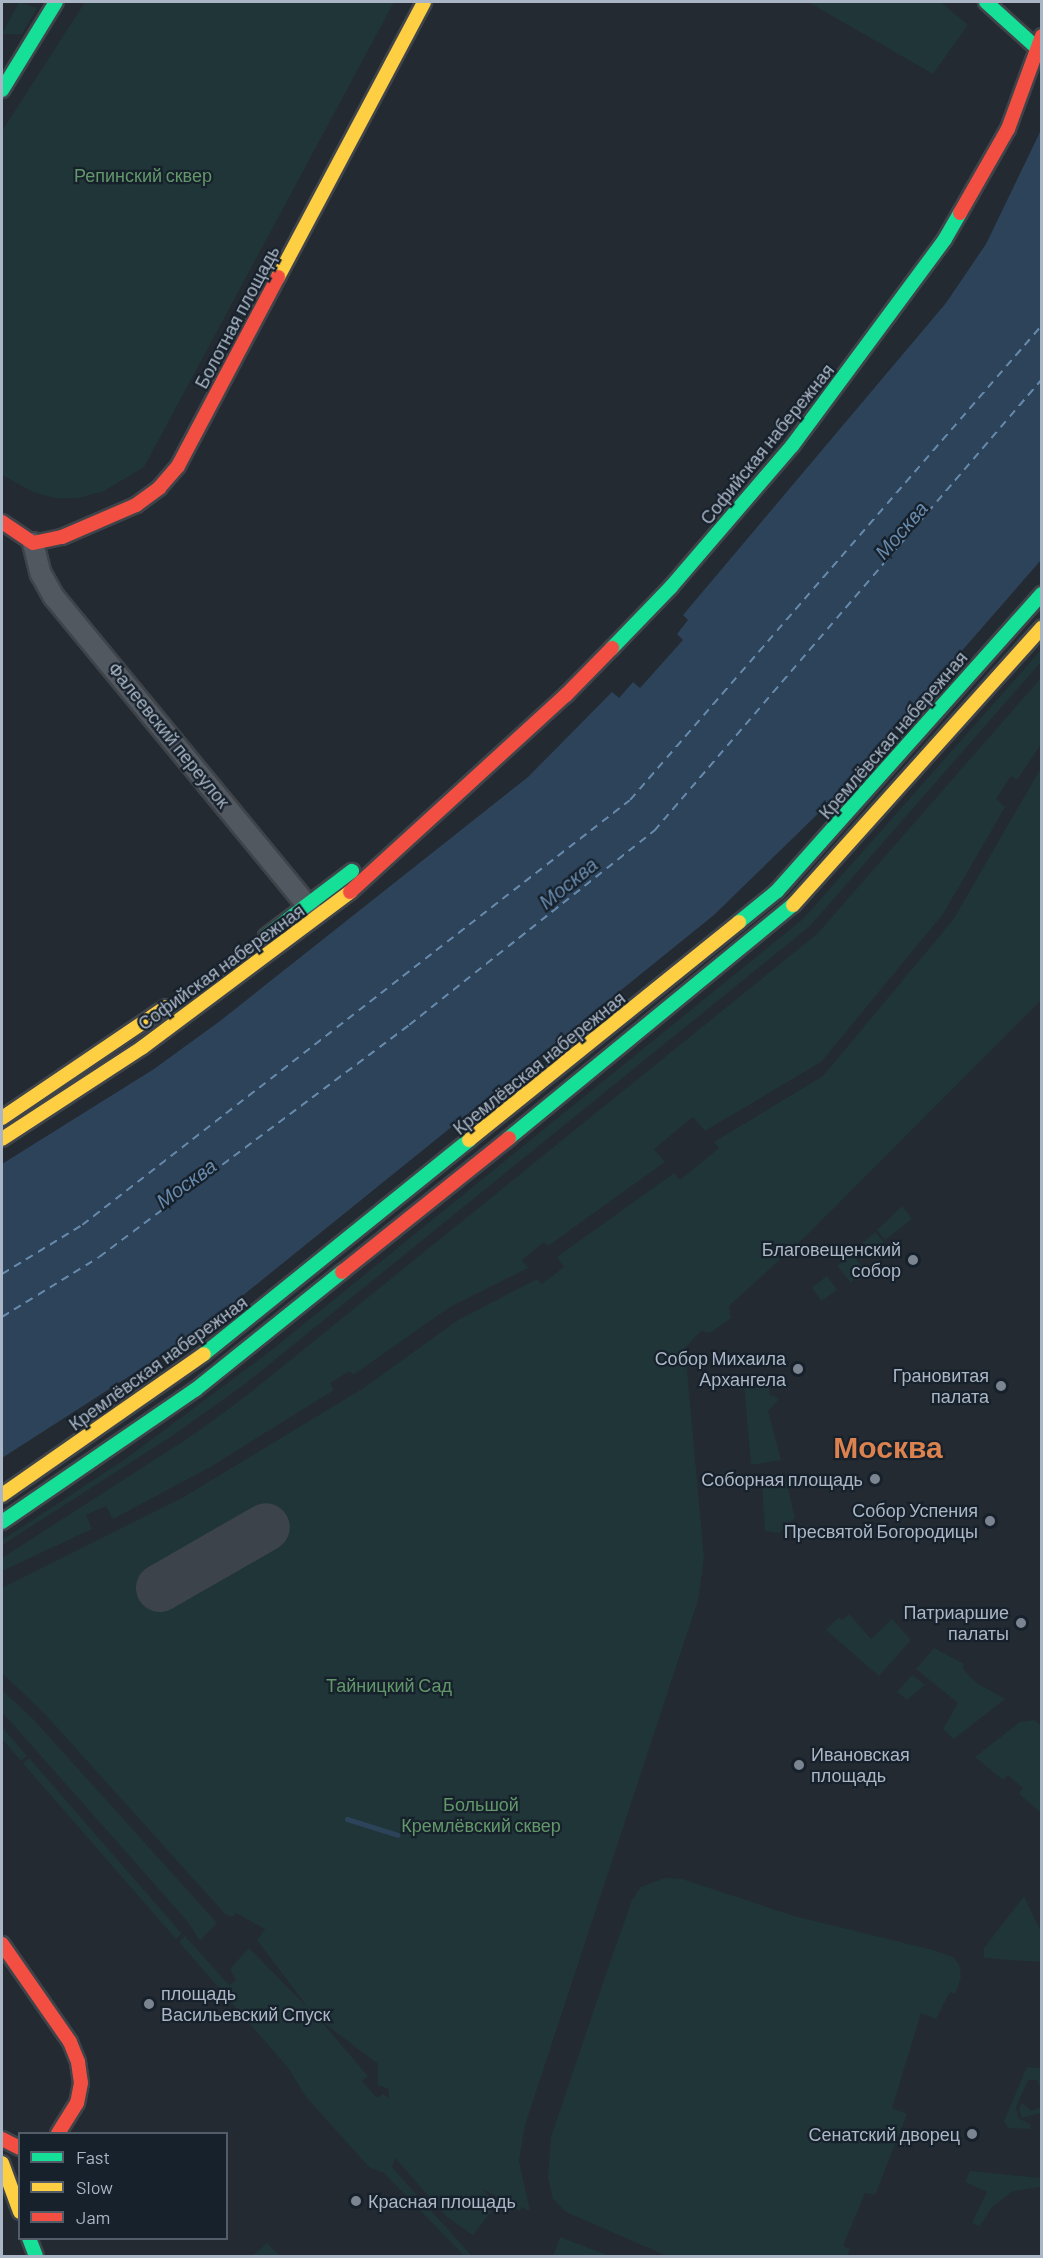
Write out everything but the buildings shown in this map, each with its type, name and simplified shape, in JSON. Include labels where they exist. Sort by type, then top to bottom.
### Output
[{"type":"main road","points":[[2,90],[56,2]]},
{"type":"main road","name":"Болотная площадь","points":[[33,543],[110,519],[159,488],[178,466],[424,2]]},
{"type":"main road","points":[[986,2],[1040,42]]},
{"type":"main road","name":"Софийская набережная","points":[[2,1139],[143,1047],[446,803],[566,695],[635,625],[799,436],[899,305],[978,188],[1021,99],[1040,42]]},
{"type":"main road","points":[[2,522],[33,543]]},
{"type":"main road","name":"Кремлёвская набережная","points":[[2,1495],[182,1372],[761,905],[806,860],[1041,594]]},
{"type":"main road","points":[[2,1522],[195,1390],[770,928],[822,876],[1041,627]]},
{"type":"main road","name":"Софийская набережная","points":[[256,943],[312,911]]},
{"type":"main road","name":"Софийская набережная","points":[[2,1118],[179,998]]},
{"type":"main road","points":[[2,1944],[70,2042],[78,2062],[81,2083],[77,2103],[59,2132]]},
{"type":"main road","points":[[2,2139],[18,2147]]},
{"type":"main road","points":[[2,2163],[18,2207]]},
{"type":"main road","points":[[30,2240],[36,2256]]},
{"type":"street","name":"Фалеевский переулок","points":[[33,543],[41,574],[54,597],[312,911]]},
{"type":"green space","points":[[19,2],[37,8],[22,34],[2,34]]},
{"type":"green space","name":"Репинский сквер","points":[[85,2],[394,2],[144,467],[104,491],[79,498],[54,498],[33,492],[2,475],[2,131]]},
{"type":"green space","points":[[808,2],[941,2],[968,25],[933,74]]},
{"type":"green space","points":[[1041,650],[1041,662],[810,926],[245,1384],[169,1438],[2,1545],[2,1540],[124,1460],[273,1349],[803,919]]},
{"type":"green space","points":[[1041,678],[1041,744],[1017,780],[1011,776],[996,799],[1005,807],[943,914],[821,1062],[705,1131],[693,1117],[654,1149],[665,1162],[548,1246],[544,1242],[522,1260],[528,1268],[450,1307],[353,1375],[350,1371],[330,1383],[334,1390],[212,1466],[113,1519],[106,1506],[86,1515],[92,1529],[2,1571],[2,1558],[196,1433],[251,1392],[817,934]]},
{"type":"green space","name":"Тайницкий Сад","points":[[1041,768],[1041,1000],[806,1236],[729,1306],[731,1318],[710,1333],[701,1331],[685,1348],[704,1558],[698,1600],[525,2125],[519,2161],[530,2211],[521,2207],[520,2212],[508,2202],[482,2189],[497,2204],[473,2235],[448,2218],[395,2158],[392,2167],[422,2201],[416,2206],[384,2173],[369,2167],[306,2097],[289,2069],[179,1942],[185,1936],[229,1985],[236,1980],[230,1969],[249,1948],[309,2009],[257,1940],[265,1929],[236,1913],[232,1917],[225,1914],[43,1712],[2,1673],[2,1588],[182,1498],[362,1389],[458,1320],[537,1279],[542,1284],[564,1267],[557,1257],[674,1173],[680,1180],[719,1148],[714,1142],[823,1076],[953,920]],"holes":[[[320,2020],[378,2064],[378,2085],[389,2089],[389,2099],[383,2094],[377,2098],[362,2081],[368,2076]]]},
{"type":"green space","points":[[902,1206],[912,1219],[885,1240],[877,1230]]},
{"type":"green space","points":[[875,1232],[884,1242],[861,1260],[854,1251]]},
{"type":"green space","points":[[852,1254],[865,1270],[850,1282],[837,1266]]},
{"type":"green space","points":[[827,1276],[837,1290],[822,1301],[812,1287]]},
{"type":"green space","points":[[748,1381],[757,1388],[769,1382],[769,1394],[779,1399],[768,1411],[781,1460],[751,1465],[744,1384]]},
{"type":"green space","points":[[785,1476],[795,1518],[779,1533],[765,1531],[762,1483]]},
{"type":"green space","points":[[849,1614],[871,1639],[892,1619],[911,1640],[879,1676],[826,1630],[839,1617],[842,1620]]},
{"type":"green space","points":[[934,1648],[964,1664],[963,1669],[975,1682],[1005,1699],[954,1739],[943,1729],[958,1703],[916,1669]]},
{"type":"green space","points":[[912,1675],[925,1685],[907,1700],[897,1692]]},
{"type":"green space","points":[[2,1690],[34,1720],[217,1923],[200,1941],[188,1922],[2,1712]]},
{"type":"green space","points":[[1035,1720],[1041,1726],[1041,1813],[1019,1794],[1023,1788],[1008,1775],[1003,1780],[975,1757],[1020,1722]]},
{"type":"green space","points":[[2,1727],[27,1756],[21,1761],[2,1739]]},
{"type":"green space","points":[[29,1758],[182,1934],[176,1939],[23,1763]]},
{"type":"green space","points":[[665,1878],[682,1879],[794,1916],[933,1950],[953,1957],[959,1964],[961,1977],[955,1994],[950,1992],[936,2019],[921,2013],[892,2108],[907,2114],[875,2195],[865,2193],[843,2246],[850,2249],[847,2256],[667,2256],[566,2212],[553,2199],[548,2177],[551,2137],[607,1971],[632,1900],[641,1887]]},
{"type":"green space","points":[[1024,1896],[1041,1932],[1041,1962],[984,1958],[984,1948]]},
{"type":"green space","points":[[1027,2067],[1041,2068],[1041,2090],[1037,2080],[1028,2080],[1016,2107],[1018,2118],[1030,2124],[1030,2129],[1008,2128],[1004,2121]]},
{"type":"green space","points":[[1022,2103],[1031,2111],[1041,2107],[1041,2113],[1022,2118],[1019,2109]]},
{"type":"green space","points":[[970,2171],[1041,2178],[1041,2187],[1013,2191],[992,2207],[980,2226],[972,2223],[987,2192],[965,2182]]},
{"type":"green space","points":[[425,2204],[472,2256],[464,2256],[419,2209]]},
{"type":"green space","points":[[560,2237],[563,2238],[609,2256],[553,2256]]},
{"type":"green space","points":[[267,2243],[280,2256],[252,2256],[264,2246]]},
{"type":"water","points":[[1041,130],[1041,560],[830,802],[714,915],[236,1301],[167,1352],[2,1458],[2,1164],[154,1069],[220,1021],[528,777],[612,692],[619,698],[633,682],[640,688],[683,640],[677,634],[688,620],[683,615],[946,303],[986,244]]},
{"type":"waterway","points":[[347,1819],[398,1835]]},
{"type":"ferry route","points":[[2,1274],[82,1225],[630,800],[1042,325]]},
{"type":"ferry route","points":[[2,1317],[99,1257],[409,1025],[654,831],[1042,379]]},
{"type":"taxiway","points":[[160,1588],[266,1527]]},
{"type":"traffic: fast","points":[[2,90],[56,2]]},
{"type":"traffic: fast","points":[[986,2],[1038,49]]},
{"type":"traffic: fast","points":[[612,648],[671,587],[792,446],[945,239],[960,213]]},
{"type":"traffic: fast","points":[[739,922],[777,891],[1042,594]]},
{"type":"traffic: fast","points":[[266,936],[352,871]]},
{"type":"traffic: fast","points":[[509,1138],[793,905]]},
{"type":"traffic: fast","points":[[204,1354],[469,1140]]},
{"type":"traffic: fast","points":[[2,1522],[195,1390],[342,1272]]},
{"type":"traffic: fast","points":[[30,2240],[36,2256]]},
{"type":"traffic: slow","points":[[278,277],[424,2]]},
{"type":"traffic: slow","points":[[793,905],[1042,627]]},
{"type":"traffic: slow","points":[[2,1139],[143,1047],[350,892]]},
{"type":"traffic: slow","points":[[469,1140],[739,922]]},
{"type":"traffic: slow","points":[[2,1118],[166,1007]]},
{"type":"traffic: slow","points":[[2,1495],[204,1354]]},
{"type":"traffic: slow","points":[[2,2163],[18,2207]]},
{"type":"traffic: jam","points":[[960,213],[1008,129],[1042,36]]},
{"type":"traffic: jam","points":[[2,522],[33,543],[62,537],[136,505],[159,488],[178,466],[278,277]]},
{"type":"traffic: jam","points":[[350,892],[566,695],[612,648]]},
{"type":"traffic: jam","points":[[342,1272],[509,1138]]},
{"type":"traffic: jam","points":[[2,1944],[70,2042],[78,2062],[81,2083],[77,2103],[59,2132]]},
{"type":"traffic: jam","points":[[2,2139],[18,2147]]},
{"type":"place","name":"Благовещенский собор","points":[[913,1260]]},
{"type":"place","name":"Собор Михаила Архангела","points":[[798,1369]]},
{"type":"place","name":"Грановитая палата","points":[[1001,1386]]},
{"type":"place","name":"Соборная площадь","points":[[875,1479]]},
{"type":"place","name":"Собор Успения Пресвятой Богородицы","points":[[990,1521]]},
{"type":"place","name":"Патриаршие палаты","points":[[1021,1623]]},
{"type":"place","name":"Ивановская площадь","points":[[799,1765]]},
{"type":"place","name":"площадь Васильевский Спуск","points":[[149,2004]]},
{"type":"place","name":"Сенатский дворец","points":[[972,2134]]},
{"type":"place","name":"Красная площадь","points":[[356,2201]]},
{"type":"district","name":"Москва","points":[[888,1446]]},
{"type":"park label","name":"Большой Кремлёвский сквер","points":[[481,1815]]}]
